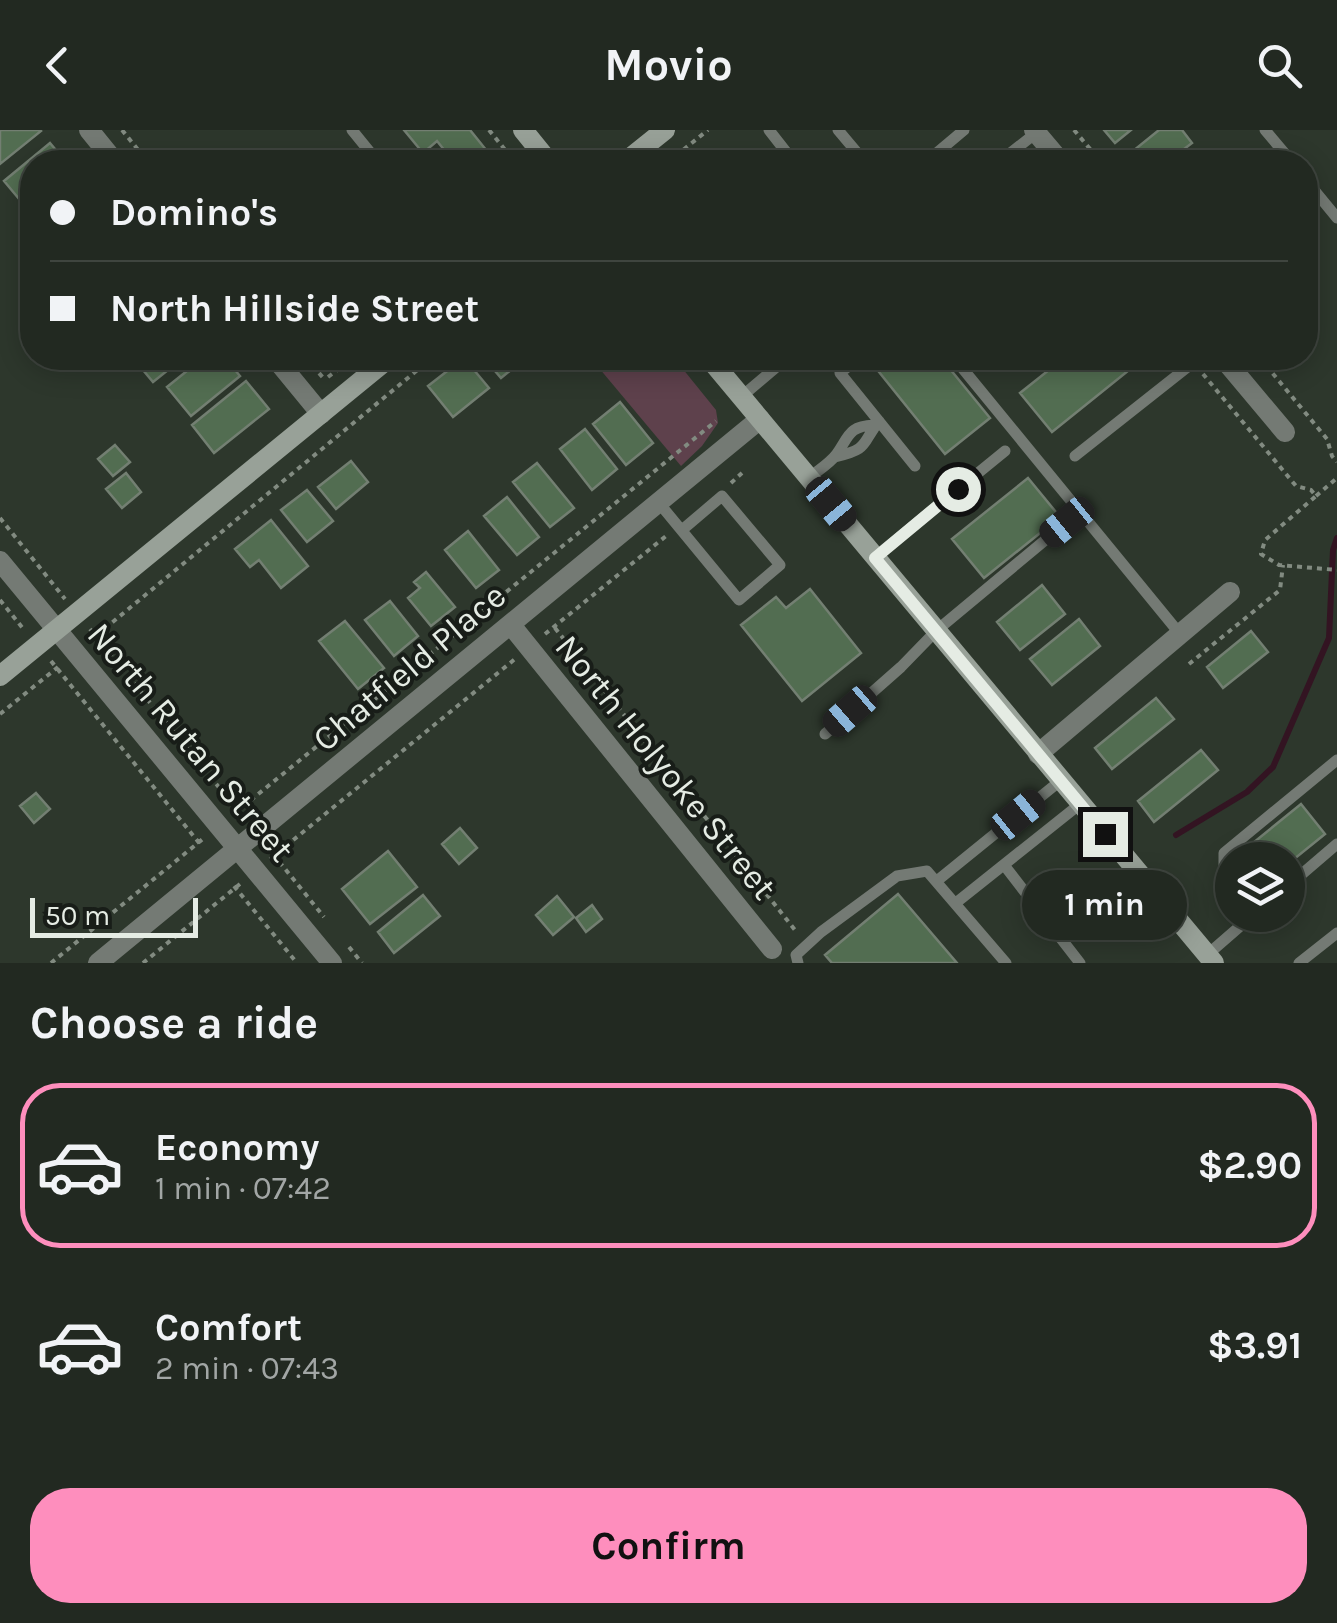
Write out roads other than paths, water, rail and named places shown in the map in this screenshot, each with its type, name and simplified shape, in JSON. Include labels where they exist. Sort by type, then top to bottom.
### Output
[{"type":"main road","points":[[523,130],[539,150]]},
{"type":"main road","points":[[641,150],[665,130]]},
{"type":"main road","points":[[0,676],[374,370]]},
{"type":"main road","points":[[719,370],[1210,959]]},
{"type":"street","points":[[89,130],[106,150]]},
{"type":"street","points":[[285,370],[321,414]]},
{"type":"street","points":[[1233,370],[1285,432]]},
{"type":"street","name":"Chatfield Place","points":[[98,963],[760,419]]},
{"type":"street","name":"North Rutan Street","points":[[0,561],[332,963]]},
{"type":"street","points":[[1038,754],[1230,592]]},
{"type":"street","name":"North Holyoke Street","points":[[510,625],[772,950]]},
{"type":"lane","points":[[352,130],[368,150]]},
{"type":"lane","points":[[769,130],[785,150]]},
{"type":"lane","points":[[838,130],[855,150]]},
{"type":"lane","points":[[940,150],[964,130]]},
{"type":"lane","points":[[1265,130],[1282,150]]},
{"type":"lane","points":[[1013,150],[1035,132]]},
{"type":"lane","points":[[1318,195],[1337,218]]},
{"type":"lane","points":[[741,397],[773,370]]},
{"type":"lane","points":[[845,370],[840,374],[876,423],[916,466]]},
{"type":"lane","points":[[964,370],[1180,634]]},
{"type":"lane","points":[[1075,456],[1183,370]]},
{"type":"lane","points":[[809,478],[835,457],[844,438],[861,426],[876,423]]},
{"type":"lane","points":[[875,558],[1004,450]]},
{"type":"lane","points":[[659,502],[680,528],[739,600],[780,566],[722,496],[680,528]]},
{"type":"lane","points":[[825,734],[901,667],[936,630],[1067,522]]},
{"type":"lane","points":[[1237,842],[1337,760]]},
{"type":"lane","points":[[938,880],[1060,781]]},
{"type":"lane","points":[[957,902],[1080,804]]},
{"type":"lane","points":[[1305,871],[1337,844]]},
{"type":"lane","points":[[1004,866],[1080,963]]},
{"type":"lane","points":[[798,963],[796,954],[821,932],[897,876],[927,871],[1006,963]]},
{"type":"lane","points":[[1210,959],[1237,932]]},
{"type":"lane","points":[[1299,963],[1337,932]]},
{"type":"waterway","points":[[1176,835],[1247,792],[1273,767],[1329,638],[1333,550],[1337,538]]}]
